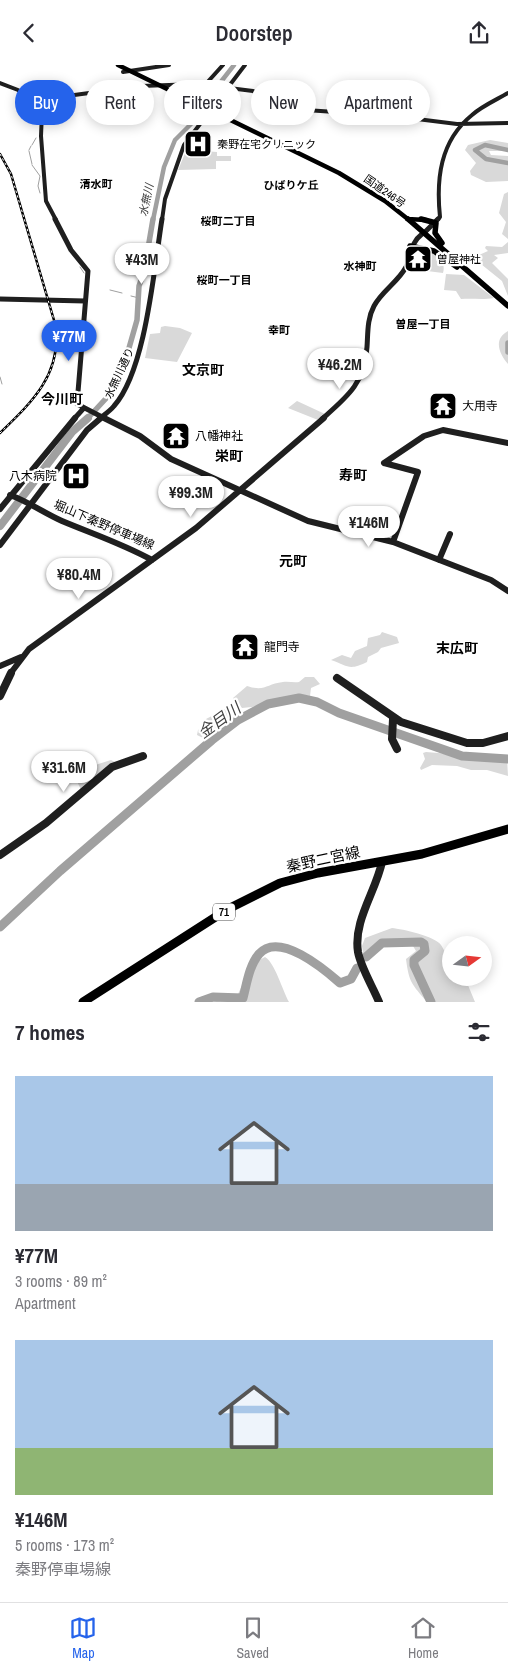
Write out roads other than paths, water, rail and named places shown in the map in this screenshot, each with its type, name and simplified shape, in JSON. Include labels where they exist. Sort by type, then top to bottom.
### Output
[{"type":"highway","points":[[118,65],[158,84]]},
{"type":"highway","name":"国道246号","points":[[158,84],[343,175],[385,201],[508,306]]},
{"type":"highway","points":[[407,219],[418,218],[436,223],[437,237],[463,266]]},
{"type":"highway","points":[[410,246],[436,252],[489,290]]},
{"type":"main road","name":"秦野二宮線","points":[[83,1002],[253,896],[299,877],[422,854],[508,829]]},
{"type":"street","points":[[123,72],[169,65]]},
{"type":"street","points":[[211,80],[223,65]]},
{"type":"street","name":"水無川通り","points":[[232,80],[244,65]]},
{"type":"street","points":[[0,83],[15,88]]},
{"type":"street","points":[[76,95],[164,84]]},
{"type":"street","points":[[241,90],[256,93],[266,103],[278,108],[393,116],[462,124],[508,123]]},
{"type":"street","points":[[410,246],[436,223],[441,213],[437,189],[440,165],[462,124],[473,114],[508,93]]},
{"type":"street","points":[[42,125],[41,136],[48,207],[71,250],[88,271],[76,397],[77,405],[140,435],[171,459],[308,521],[393,542],[491,580],[508,591]]},
{"type":"street","name":"水無川通り","points":[[0,545],[87,430],[118,401],[140,353],[165,199],[178,157],[200,125]]},
{"type":"street","name":"堀山下秦野停車場線","points":[[12,496],[41,508],[60,520],[126,546],[152,560],[242,490],[352,393],[362,375],[366,357],[367,327],[372,308],[406,267],[410,246]]},
{"type":"street","points":[[0,299],[84,301]]},
{"type":"street","points":[[0,509],[58,435],[84,409]]},
{"type":"street","points":[[384,463],[424,436],[443,430],[508,443]]},
{"type":"street","points":[[384,463],[418,472],[393,542]]},
{"type":"street","points":[[439,560],[450,534]]},
{"type":"street","points":[[0,666],[22,656],[49,633],[152,560]]},
{"type":"street","points":[[0,696],[22,656]]},
{"type":"street","points":[[337,678],[393,720],[468,743],[483,743],[508,736]]},
{"type":"street","points":[[393,720],[392,740],[397,749]]},
{"type":"street","points":[[0,855],[46,823],[112,767],[143,756]]},
{"type":"street","points":[[379,1002],[358,951],[365,910],[379,877],[382,862]]},
{"type":"waterway","name":"水無川","points":[[153,220],[164,167],[175,140],[196,119],[209,97],[234,65]]},
{"type":"waterway","points":[[32,145],[36,138]]},
{"type":"waterway","points":[[508,150],[485,145],[475,150],[486,159],[508,163]]},
{"type":"waterway","points":[[29,150],[31,146]]},
{"type":"waterway","points":[[29,151],[32,164]]},
{"type":"waterway","points":[[32,165],[40,176],[38,186],[40,193]]},
{"type":"waterway","name":"水無川","points":[[88,418],[111,393],[125,362],[137,320],[139,286],[144,272],[153,219]]},
{"type":"waterway","points":[[80,267],[84,273]]},
{"type":"waterway","points":[[110,290],[122,293]]},
{"type":"waterway","name":"水無川","points":[[131,296],[139,298]]},
{"type":"waterway","points":[[508,343],[508,352]]},
{"type":"waterway","points":[[0,377],[2,384]]},
{"type":"waterway","name":"水無川","points":[[0,526],[72,432],[88,418]]},
{"type":"waterway","name":"金目川","points":[[0,927],[60,871],[212,740],[238,720],[268,704],[299,698],[317,702],[339,713],[462,756],[508,759]]},
{"type":"waterway","points":[[366,957],[382,943],[421,942],[424,944],[425,951],[414,960],[414,965],[431,1002]]},
{"type":"waterway","points":[[199,1002],[213,997],[243,998],[253,964],[259,954],[268,948],[289,949],[313,962],[340,983],[351,979],[357,968]]},
{"type":"railway","points":[[0,154],[11,174],[56,327],[54,359],[49,373],[33,398],[0,433]]},
{"type":"place","name":"秦野在宅クリニック","points":[[198,144]]},
{"type":"place","name":"曽屋神社","points":[[418,259]]},
{"type":"place","name":"大用寺","points":[[443,406]]},
{"type":"place","name":"八幡神社","points":[[176,436]]},
{"type":"place","name":"八木病院","points":[[76,476]]},
{"type":"place","name":"龍門寺","points":[[245,647]]},
{"type":"district","name":"清水町","points":[[96,184]]},
{"type":"district","name":"ひばりケ丘","points":[[291,185]]},
{"type":"district","name":"桜町二丁目","points":[[228,221]]},
{"type":"district","name":"水神町","points":[[360,266]]},
{"type":"district","name":"桜町一丁目","points":[[224,280]]},
{"type":"district","name":"曽屋一丁目","points":[[423,324]]},
{"type":"district","name":"幸町","points":[[279,330]]},
{"type":"district","name":"文京町","points":[[203,370]]},
{"type":"district","name":"今川町","points":[[62,399]]},
{"type":"district","name":"栄町","points":[[229,456]]},
{"type":"district","name":"寿町","points":[[353,475]]},
{"type":"district","name":"元町","points":[[293,561]]},
{"type":"district","name":"末広町","points":[[457,648]]}]
